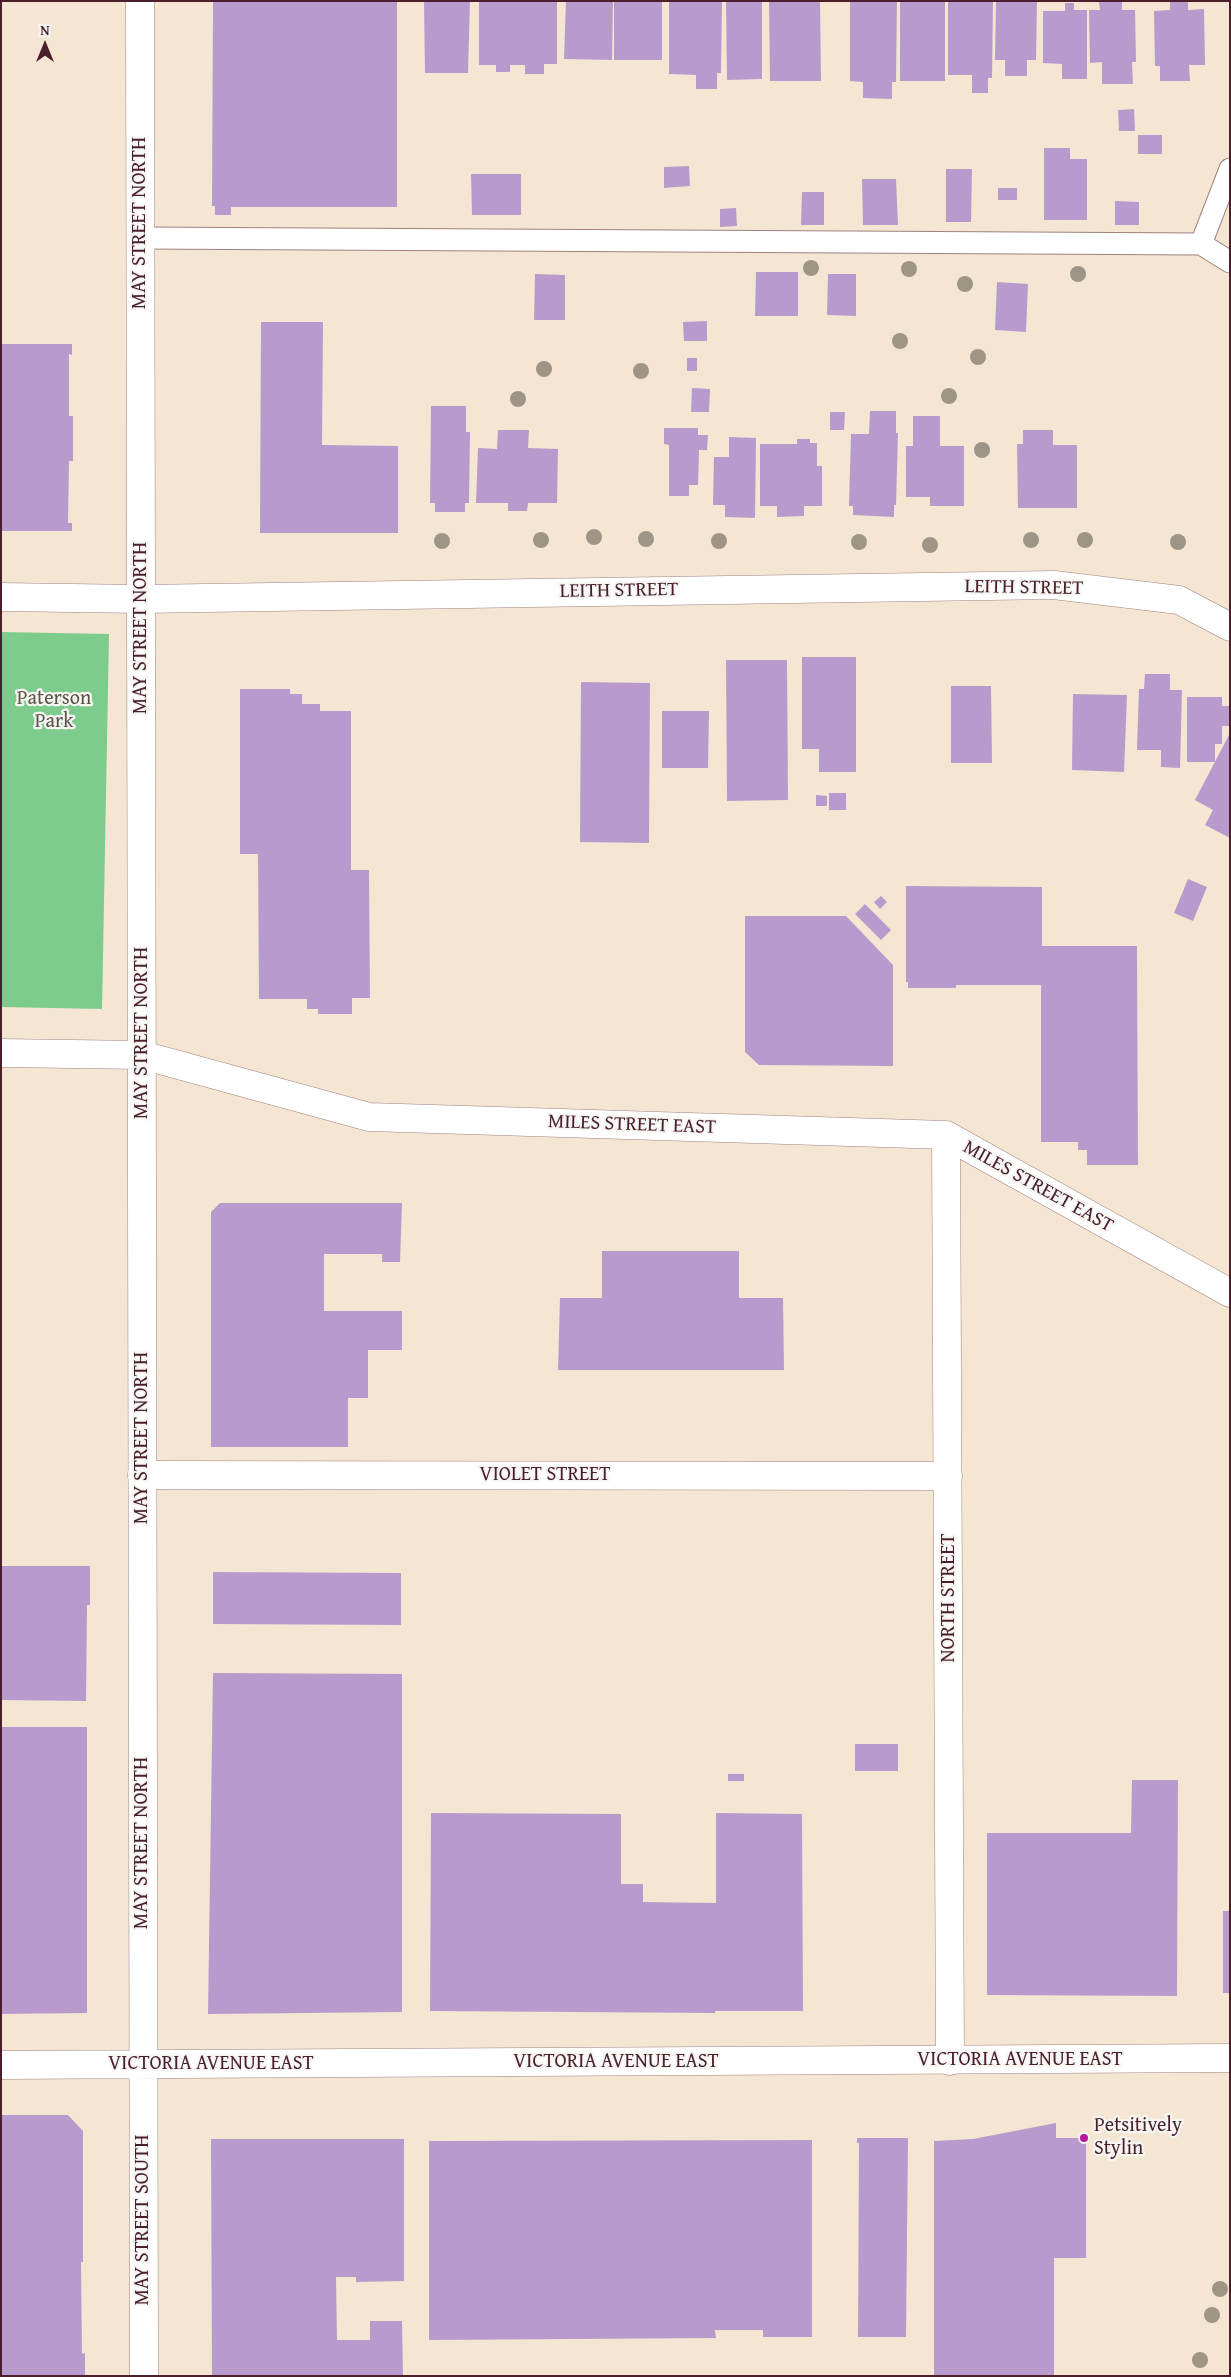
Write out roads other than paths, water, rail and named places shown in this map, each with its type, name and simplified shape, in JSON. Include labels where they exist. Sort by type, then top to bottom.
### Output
[{"type":"street","name":"MAY STREET NORTH","points":[[140,1],[142,2064]]},
{"type":"street","name":"LEITH STREET","points":[[1,597],[141,599],[1054,585],[1179,600],[1230,627]]},
{"type":"street","name":"MILES STREET EAST","points":[[1,1053],[142,1055],[369,1117],[946,1135],[1230,1293]]},
{"type":"street","name":"NORTH STREET","points":[[946,1135],[950,2061]]},
{"type":"street","name":"VIOLET STREET","points":[[142,1475],[948,1476]]},
{"type":"street","name":"VICTORIA AVENUE EAST","points":[[1,2065],[1230,2058]]},
{"type":"street","name":"MAY STREET SOUTH","points":[[142,2064],[144,2376]]},
{"type":"lane","points":[[1201,244],[1230,168]]},
{"type":"lane","points":[[140,238],[1201,244],[1230,262]]},
{"type":"place","name":"Petsitively Stylin","points":[[1084,2138]]},
{"type":"park label","name":"Paterson Park","points":[[54,710]]}]
